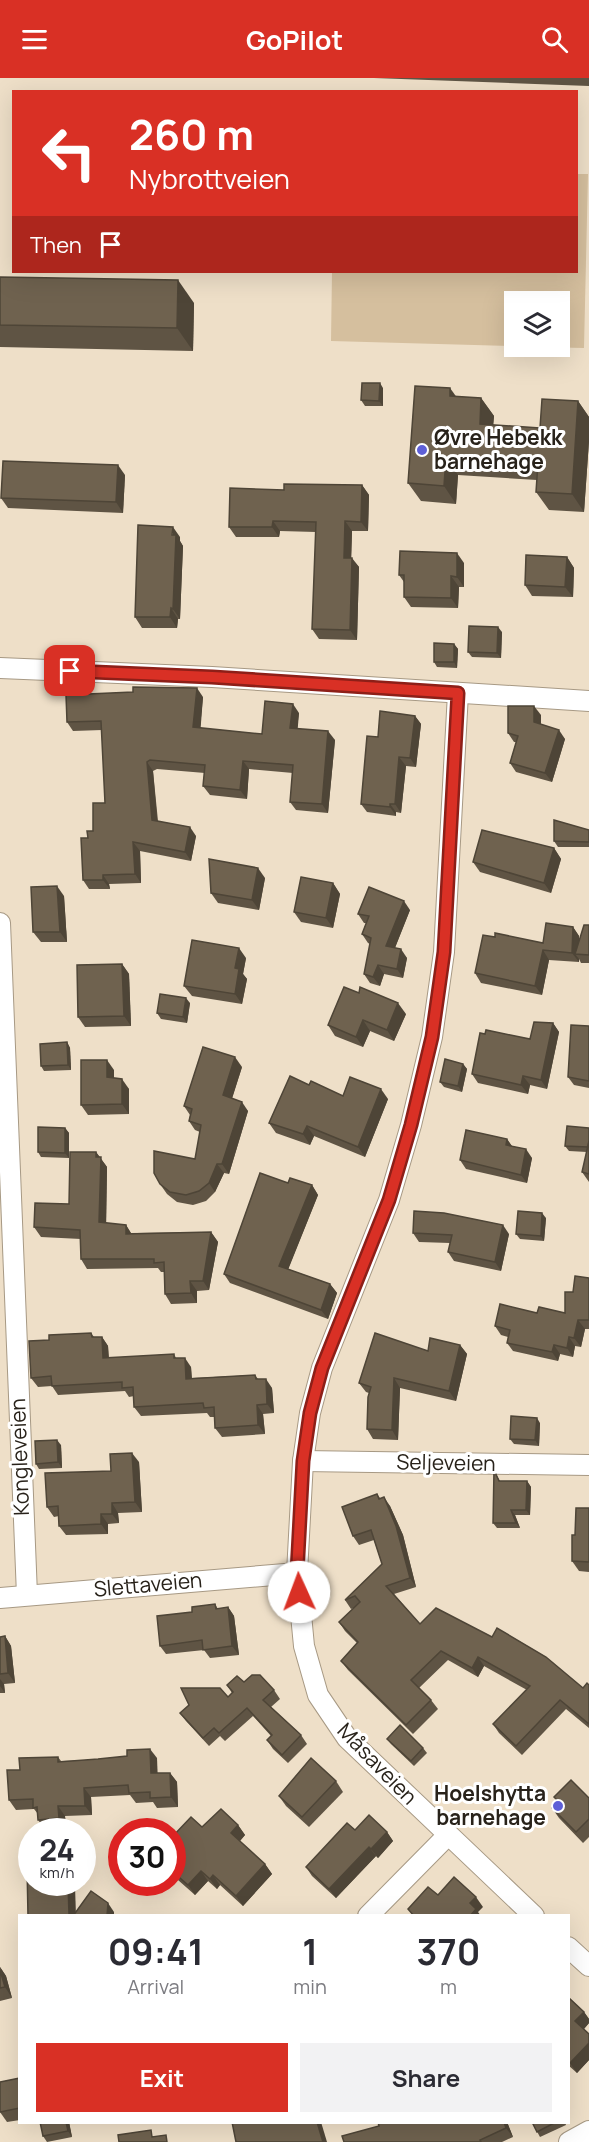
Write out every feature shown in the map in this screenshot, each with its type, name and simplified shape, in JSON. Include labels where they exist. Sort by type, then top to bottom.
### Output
[{"type":"street","points":[[0,668],[212,677],[589,701]]},
{"type":"street","name":"Måsaveien","points":[[458,693],[444,952],[432,1037],[411,1125],[389,1200],[322,1368],[310,1413],[303,1461],[297,1573],[304,1646],[318,1695],[347,1738],[532,1914]]},
{"type":"street","name":"Kongleveien","points":[[0,923],[27,1595]]},
{"type":"street","name":"Seljeveien","points":[[303,1461],[589,1465]]},
{"type":"street","name":"Slettaveien","points":[[0,1598],[297,1573]]},
{"type":"street","points":[[370,1914],[448,1836]]},
{"type":"street","points":[[570,1949],[589,1966]]},
{"type":"street","points":[[569,2142],[589,2131]]},
{"type":"shaded area","points":[[578,174],[588,174],[584,348],[570,348],[570,291],[504,291],[504,346],[331,341],[332,273],[578,273]]},
{"type":"building","points":[[0,277],[178,280],[177,328],[0,325]]},
{"type":"building","points":[[362,383],[380,383],[379,401],[361,400]]},
{"type":"building","points":[[415,386],[450,388],[450,396],[481,398],[480,424],[540,428],[542,399],[578,401],[572,494],[536,492],[538,463],[446,457],[444,486],[408,483]]},
{"type":"building","points":[[3,461],[118,465],[116,502],[1,498]]},
{"type":"building","points":[[284,484],[362,485],[361,522],[345,521],[344,558],[352,558],[350,630],[312,629],[316,522],[273,521],[272,527],[229,527],[230,488],[284,490]]},
{"type":"building","points":[[138,525],[173,527],[172,535],[176,535],[173,609],[171,608],[170,617],[135,617]]},
{"type":"building","points":[[400,551],[457,553],[457,577],[451,576],[451,598],[404,597],[404,575],[399,575]]},
{"type":"building","points":[[526,555],[567,557],[565,587],[525,585]]},
{"type":"building","points":[[469,626],[498,627],[497,653],[468,652]]},
{"type":"building","points":[[434,643],[454,644],[454,662],[434,662]]},
{"type":"building","points":[[133,687],[197,688],[193,727],[262,734],[265,701],[293,704],[290,728],[328,731],[322,804],[290,802],[293,765],[243,761],[240,790],[203,786],[205,765],[150,760],[147,762],[152,820],[190,827],[185,852],[133,842],[135,874],[103,875],[103,880],[83,880],[81,838],[88,838],[87,831],[93,831],[93,803],[105,803],[101,721],[67,722],[66,695],[133,692]]},
{"type":"building","points":[[508,706],[534,706],[534,722],[559,730],[545,773],[510,763],[518,736],[508,733]]},
{"type":"building","points":[[380,711],[415,716],[410,758],[399,757],[395,804],[390,804],[390,807],[361,804],[367,736],[378,737]]},
{"type":"building","points":[[554,820],[589,830],[589,842],[554,841]]},
{"type":"building","points":[[482,830],[554,848],[544,883],[473,862]]},
{"type":"building","points":[[209,859],[258,868],[252,900],[211,893]]},
{"type":"building","points":[[301,877],[333,883],[326,918],[294,912]]},
{"type":"building","points":[[57,886],[60,932],[33,932],[31,887]]},
{"type":"building","points":[[369,887],[404,901],[386,946],[401,949],[397,969],[378,965],[373,977],[364,974],[371,938],[362,934],[369,916],[358,914]]},
{"type":"building","points":[[546,923],[573,927],[572,953],[543,950],[535,986],[475,973],[483,935],[495,937],[495,933],[543,943]]},
{"type":"building","points":[[584,925],[589,925],[589,955],[575,954]]},
{"type":"building","points":[[192,940],[239,948],[235,968],[239,969],[235,994],[184,986]]},
{"type":"building","points":[[122,964],[124,1016],[78,1017],[77,965]]},
{"type":"building","points":[[344,987],[359,993],[360,987],[398,1003],[387,1030],[363,1020],[356,1037],[328,1025]]},
{"type":"building","points":[[160,994],[186,998],[183,1017],[157,1013]]},
{"type":"building","points":[[534,1022],[553,1023],[541,1080],[523,1076],[521,1085],[472,1074],[480,1033],[485,1034],[486,1030],[530,1039]]},
{"type":"building","points":[[571,1025],[589,1026],[589,1081],[568,1077]]},
{"type":"building","points":[[67,1042],[68,1065],[41,1066],[40,1044]]},
{"type":"building","points":[[203,1047],[235,1057],[223,1095],[242,1102],[222,1164],[217,1164],[209,1183],[199,1191],[186,1195],[170,1192],[160,1184],[154,1173],[154,1151],[195,1159],[201,1125],[189,1121],[192,1109],[184,1106]]},
{"type":"building","points":[[445,1059],[463,1064],[458,1086],[440,1082]]},
{"type":"building","points":[[81,1060],[107,1060],[107,1077],[122,1079],[122,1104],[81,1105]]},
{"type":"building","points":[[290,1076],[309,1085],[311,1081],[343,1096],[350,1077],[381,1089],[358,1147],[307,1126],[303,1134],[269,1123]]},
{"type":"building","points":[[567,1126],[589,1128],[588,1147],[565,1146]]},
{"type":"building","points":[[38,1127],[65,1128],[65,1153],[38,1152]]},
{"type":"building","points":[[466,1130],[507,1139],[506,1145],[526,1149],[521,1175],[460,1160]]},
{"type":"building","points":[[589,1141],[589,1174],[582,1172]]},
{"type":"building","points":[[70,1152],[96,1152],[96,1157],[101,1157],[99,1222],[126,1225],[126,1234],[211,1232],[203,1281],[190,1281],[191,1293],[165,1294],[164,1262],[154,1263],[154,1259],[81,1259],[80,1230],[34,1227],[35,1203],[69,1204]]},
{"type":"building","points":[[260,1173],[288,1183],[290,1178],[312,1185],[279,1266],[330,1284],[321,1310],[224,1274]]},
{"type":"building","points":[[414,1211],[444,1213],[503,1225],[495,1262],[448,1252],[452,1235],[413,1233]]},
{"type":"building","points":[[518,1211],[542,1213],[541,1236],[516,1234]]},
{"type":"building","points":[[575,1276],[589,1278],[589,1320],[578,1320],[574,1338],[569,1337],[567,1348],[554,1345],[552,1352],[507,1343],[510,1330],[495,1326],[500,1304],[537,1313],[539,1307],[565,1313],[565,1292],[573,1292]]},
{"type":"building","points":[[91,1333],[92,1337],[102,1337],[103,1358],[174,1354],[174,1358],[185,1358],[186,1379],[255,1375],[256,1379],[266,1379],[267,1404],[257,1405],[258,1425],[215,1428],[214,1407],[204,1408],[203,1403],[134,1407],[133,1387],[122,1388],[122,1382],[52,1386],[51,1376],[31,1378],[29,1341],[49,1340],[49,1335]]},
{"type":"building","points":[[375,1333],[428,1351],[430,1338],[460,1345],[449,1391],[394,1378],[392,1430],[367,1429],[368,1397],[371,1387],[359,1383]]},
{"type":"building","points":[[511,1416],[537,1418],[535,1440],[510,1439]]},
{"type":"building","points":[[57,1440],[58,1462],[36,1464],[35,1441]]},
{"type":"building","points":[[132,1453],[135,1502],[112,1503],[112,1514],[101,1514],[101,1524],[59,1526],[58,1506],[47,1507],[45,1473],[111,1471],[110,1454]]},
{"type":"building","points":[[494,1470],[499,1481],[527,1481],[526,1510],[511,1510],[516,1523],[493,1523]]},
{"type":"building","points":[[377,1494],[379,1499],[384,1497],[396,1526],[410,1578],[386,1586],[420,1624],[436,1608],[492,1637],[497,1628],[546,1657],[583,1688],[587,1683],[589,1685],[589,1724],[560,1700],[516,1746],[493,1724],[530,1686],[478,1657],[472,1668],[441,1651],[411,1680],[431,1700],[406,1725],[341,1661],[358,1642],[339,1622],[360,1602],[355,1596],[345,1600],[382,1564],[371,1530],[353,1536],[342,1507]]},
{"type":"building","points":[[576,1508],[589,1508],[589,1562],[572,1561],[572,1535],[575,1535]]},
{"type":"building","points":[[215,1604],[216,1609],[228,1607],[232,1646],[203,1650],[202,1640],[160,1646],[157,1616],[192,1612],[192,1607]]},
{"type":"building","points":[[5,1636],[8,1673],[0,1674],[0,1637]]},
{"type":"building","points":[[252,1675],[260,1675],[274,1690],[263,1700],[301,1735],[282,1755],[267,1740],[272,1735],[247,1708],[219,1733],[214,1728],[203,1738],[180,1713],[189,1705],[181,1688],[220,1688],[228,1697],[233,1692],[227,1685],[237,1676],[244,1682]]},
{"type":"building","points":[[400,1725],[423,1748],[411,1761],[387,1739]]},
{"type":"building","points":[[150,1749],[151,1773],[170,1773],[171,1797],[150,1798],[150,1792],[129,1793],[128,1785],[84,1788],[85,1806],[58,1806],[59,1818],[38,1818],[37,1807],[33,1808],[33,1799],[9,1800],[7,1770],[20,1770],[19,1758],[58,1757],[58,1762],[127,1756],[127,1750]]},
{"type":"building","points":[[311,1758],[336,1781],[302,1817],[279,1796]]},
{"type":"building","points":[[571,1780],[589,1798],[589,1819],[576,1832],[552,1808],[558,1801],[554,1797]]},
{"type":"building","points":[[221,1809],[238,1825],[231,1833],[265,1864],[236,1896],[213,1875],[210,1879],[201,1871],[188,1885],[186,1883],[186,1822],[191,1817],[202,1827]]},
{"type":"building","points":[[369,1815],[387,1832],[371,1849],[369,1847],[329,1889],[306,1867],[347,1823],[355,1830]]},
{"type":"building","points":[[454,1877],[476,1897],[470,1903],[476,1909],[472,1914],[412,1914],[408,1909],[428,1887],[438,1895]]},
{"type":"building","points":[[96,1895],[108,1903],[107,1914],[74,1914],[87,1896]]},
{"type":"building","points":[[28,1896],[68,1896],[69,1914],[28,1914]]},
{"type":"building","points":[[0,1970],[5,1987],[0,1988]]},
{"type":"building","points":[[570,1999],[584,2012],[575,2021],[589,2034],[589,2043],[570,2063]]},
{"type":"building","points":[[18,2078],[18,2108],[0,2112],[0,2082]]},
{"type":"building","points":[[40,2124],[66,2124],[68,2131],[43,2136]]},
{"type":"building","points":[[232,2124],[318,2124],[323,2142],[236,2142]]},
{"type":"building","points":[[378,2124],[505,2124],[506,2128],[480,2140],[481,2142],[344,2142],[342,2136],[379,2126]]},
{"type":"building","points":[[533,2124],[552,2124],[537,2132]]},
{"type":"building","points":[[151,2130],[152,2137],[166,2135],[167,2142],[119,2142],[118,2135]]},
{"type":"place","name":"Øvre Hebekk barnehage","points":[[422,450]]},
{"type":"place","name":"Hoelshytta barnehage","points":[[558,1806]]},
{"type":"route","points":[[70,671],[212,677],[458,693],[440,992],[411,1125],[389,1200],[322,1368],[310,1413],[303,1461],[297,1573],[299,1592]]}]
